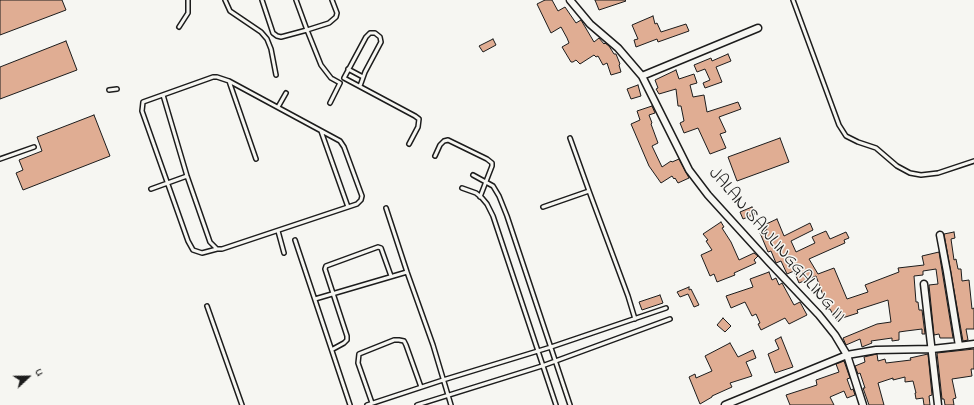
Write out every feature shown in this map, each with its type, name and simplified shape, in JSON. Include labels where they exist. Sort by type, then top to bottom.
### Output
[{"type":"street","name":"JALAN SAWLINGGALING III","points":[[570,0],[590,24],[618,48],[642,76],[689,170],[708,195],[768,262],[819,315],[835,335],[847,355],[863,405]]},
{"type":"street","points":[[642,76],[758,28]]},
{"type":"street","points":[[940,235],[948,272],[959,346]]},
{"type":"street","points":[[924,284],[938,405]]},
{"type":"street","points":[[725,405],[741,402],[847,355],[876,350],[932,348],[974,344]]},
{"type":"lane","points":[[179,27],[188,13],[188,0]]},
{"type":"lane","points":[[225,0],[230,11],[261,32],[267,39],[271,49],[276,75]]},
{"type":"lane","points":[[262,0],[273,33],[281,38],[329,23],[336,18],[337,13],[332,0]]},
{"type":"lane","points":[[296,0],[322,65],[330,78],[340,83]]},
{"type":"lane","points":[[794,0],[838,125],[846,136],[876,148],[897,166],[910,173],[921,175],[938,173],[974,161]]},
{"type":"lane","points":[[330,103],[366,37],[370,33],[375,32],[380,37],[381,42],[360,86]]},
{"type":"lane","points":[[348,69],[363,77]]},
{"type":"lane","points":[[213,77],[229,81],[340,141],[344,146],[362,196],[361,200],[357,204],[222,249],[202,253],[193,250],[188,241],[142,111],[143,102],[163,95],[213,77]]},
{"type":"lane","points":[[344,78],[419,119],[418,127],[409,144]]},
{"type":"lane","points":[[229,81],[256,159]]},
{"type":"lane","points":[[109,90],[117,89]]},
{"type":"lane","points":[[278,107],[286,93]]},
{"type":"lane","points":[[163,95],[187,176],[210,242],[217,249]]},
{"type":"lane","points":[[321,131],[348,207]]},
{"type":"lane","points":[[570,138],[635,319]]},
{"type":"lane","points":[[435,156],[440,144],[448,140],[492,163],[480,197]]},
{"type":"lane","points":[[0,159],[34,146]]},
{"type":"lane","points":[[473,175],[493,186],[499,196],[570,405]]},
{"type":"lane","points":[[151,189],[187,176]]},
{"type":"lane","points":[[462,188],[476,193],[487,204],[493,216],[556,405]]},
{"type":"lane","points":[[542,207],[589,192]]},
{"type":"lane","points":[[386,208],[406,272],[433,345],[451,405]]},
{"type":"lane","points":[[278,231],[284,253]]},
{"type":"lane","points":[[295,240],[333,349],[350,405]]},
{"type":"lane","points":[[333,349],[344,343],[347,340],[347,336],[325,269],[326,266],[378,247],[382,250],[391,276]]},
{"type":"lane","points":[[316,299],[406,272]]},
{"type":"lane","points":[[207,306],[242,405]]},
{"type":"lane","points":[[367,405],[551,347],[666,308]]},
{"type":"lane","points":[[417,405],[542,366],[670,319]]},
{"type":"lane","points":[[372,403],[358,363],[360,354],[394,340],[404,342],[406,345],[421,387]]},
{"type":"building","points":[[0,0],[62,0],[66,10],[0,35]]},
{"type":"building","points":[[545,0],[552,0],[558,11],[565,7],[576,23],[581,20],[594,42],[599,38],[604,44],[605,43],[609,46],[614,54],[616,54],[621,72],[611,75],[607,63],[603,65],[598,56],[596,57],[594,55],[580,64],[576,60],[571,62],[562,47],[569,43],[561,27],[551,33],[537,4]]},
{"type":"building","points":[[595,0],[625,0],[626,1],[599,10]]},
{"type":"building","points":[[653,16],[655,24],[657,23],[661,32],[686,24],[689,31],[658,42],[657,39],[636,47],[634,40],[638,39],[632,25]]},
{"type":"building","points":[[493,39],[496,45],[483,52],[479,46]]},
{"type":"building","points":[[66,41],[77,70],[0,99],[0,67]]},
{"type":"building","points":[[728,54],[731,61],[716,67],[722,82],[705,88],[703,83],[710,80],[705,69],[697,72],[694,65],[711,58],[712,61]]},
{"type":"building","points":[[676,70],[679,79],[694,74],[697,83],[690,85],[693,97],[704,95],[707,112],[738,102],[741,109],[719,117],[726,132],[720,134],[726,148],[710,154],[698,128],[684,133],[680,123],[684,121],[681,106],[678,106],[676,89],[659,94],[656,89],[658,88],[655,80]]},
{"type":"building","points":[[638,85],[641,96],[631,99],[627,89]]},
{"type":"building","points":[[652,106],[655,113],[649,115],[658,143],[652,146],[662,167],[671,161],[672,162],[679,159],[689,178],[678,183],[672,176],[661,183],[649,166],[631,124],[640,120],[637,111]]},
{"type":"building","points":[[94,115],[110,156],[23,190],[16,173],[23,170],[19,160],[42,151],[37,137]]},
{"type":"building","points":[[780,138],[789,162],[737,181],[728,157]]},
{"type":"building","points":[[752,207],[755,214],[743,219],[740,212]]},
{"type":"building","points":[[777,219],[784,236],[810,223],[813,230],[791,241],[796,252],[815,243],[812,237],[826,231],[830,239],[846,232],[849,238],[844,240],[845,243],[809,259],[818,274],[834,268],[847,299],[868,292],[865,285],[899,272],[898,268],[924,265],[922,256],[939,252],[953,338],[940,338],[939,334],[934,335],[929,285],[938,284],[936,269],[923,271],[923,275],[914,276],[916,302],[918,302],[919,310],[922,310],[925,334],[922,334],[922,329],[906,331],[899,332],[899,340],[892,341],[892,338],[871,341],[872,343],[862,347],[860,339],[846,345],[843,338],[877,324],[891,322],[888,300],[857,310],[858,313],[836,320],[830,309],[828,309],[816,276],[799,283],[794,271],[787,274],[781,261],[776,263],[771,251],[768,252],[760,233],[767,230],[764,225]]},
{"type":"building","points":[[721,222],[724,227],[722,228],[731,242],[739,260],[754,253],[758,256],[754,260],[756,263],[734,273],[735,275],[717,282],[714,274],[710,276],[701,255],[712,250],[706,241],[708,240],[703,234]]},
{"type":"building","points":[[954,232],[955,238],[951,239],[954,260],[956,259],[958,269],[961,269],[962,281],[969,280],[972,309],[974,308],[974,329],[966,329],[968,340],[963,341],[944,234]]},
{"type":"building","points":[[769,272],[772,280],[776,278],[779,285],[782,283],[794,305],[800,302],[807,315],[789,324],[785,318],[761,330],[756,314],[752,316],[745,302],[731,308],[726,296],[753,287],[750,279]]},
{"type":"building","points":[[689,287],[689,290],[691,289],[699,305],[694,307],[688,294],[680,297],[677,292]]},
{"type":"building","points":[[660,295],[663,303],[642,310],[639,302]]},
{"type":"building","points":[[723,318],[731,326],[725,332],[717,325]]},
{"type":"building","points":[[781,337],[793,367],[775,373],[768,354],[779,349],[775,340]]},
{"type":"building","points":[[730,343],[738,357],[753,350],[756,358],[746,362],[752,376],[730,383],[732,387],[712,396],[700,404],[689,377],[695,374],[696,378],[712,371],[705,356]]},
{"type":"building","points":[[974,349],[974,369],[971,369],[972,376],[952,379],[956,398],[953,399],[954,405],[945,405],[944,399],[942,399],[937,353]]},
{"type":"building","points":[[877,354],[878,361],[885,359],[886,363],[911,360],[910,358],[928,354],[932,395],[929,396],[930,405],[924,405],[923,398],[916,399],[913,381],[905,382],[905,377],[893,380],[893,378],[878,383],[884,405],[869,405],[860,373],[858,374],[855,366],[865,362],[864,357]]},
{"type":"building","points":[[844,361],[850,378],[847,379],[851,390],[853,389],[855,395],[847,398],[844,391],[830,397],[834,405],[790,405],[786,395],[817,385],[816,380],[839,372],[836,364]]}]
